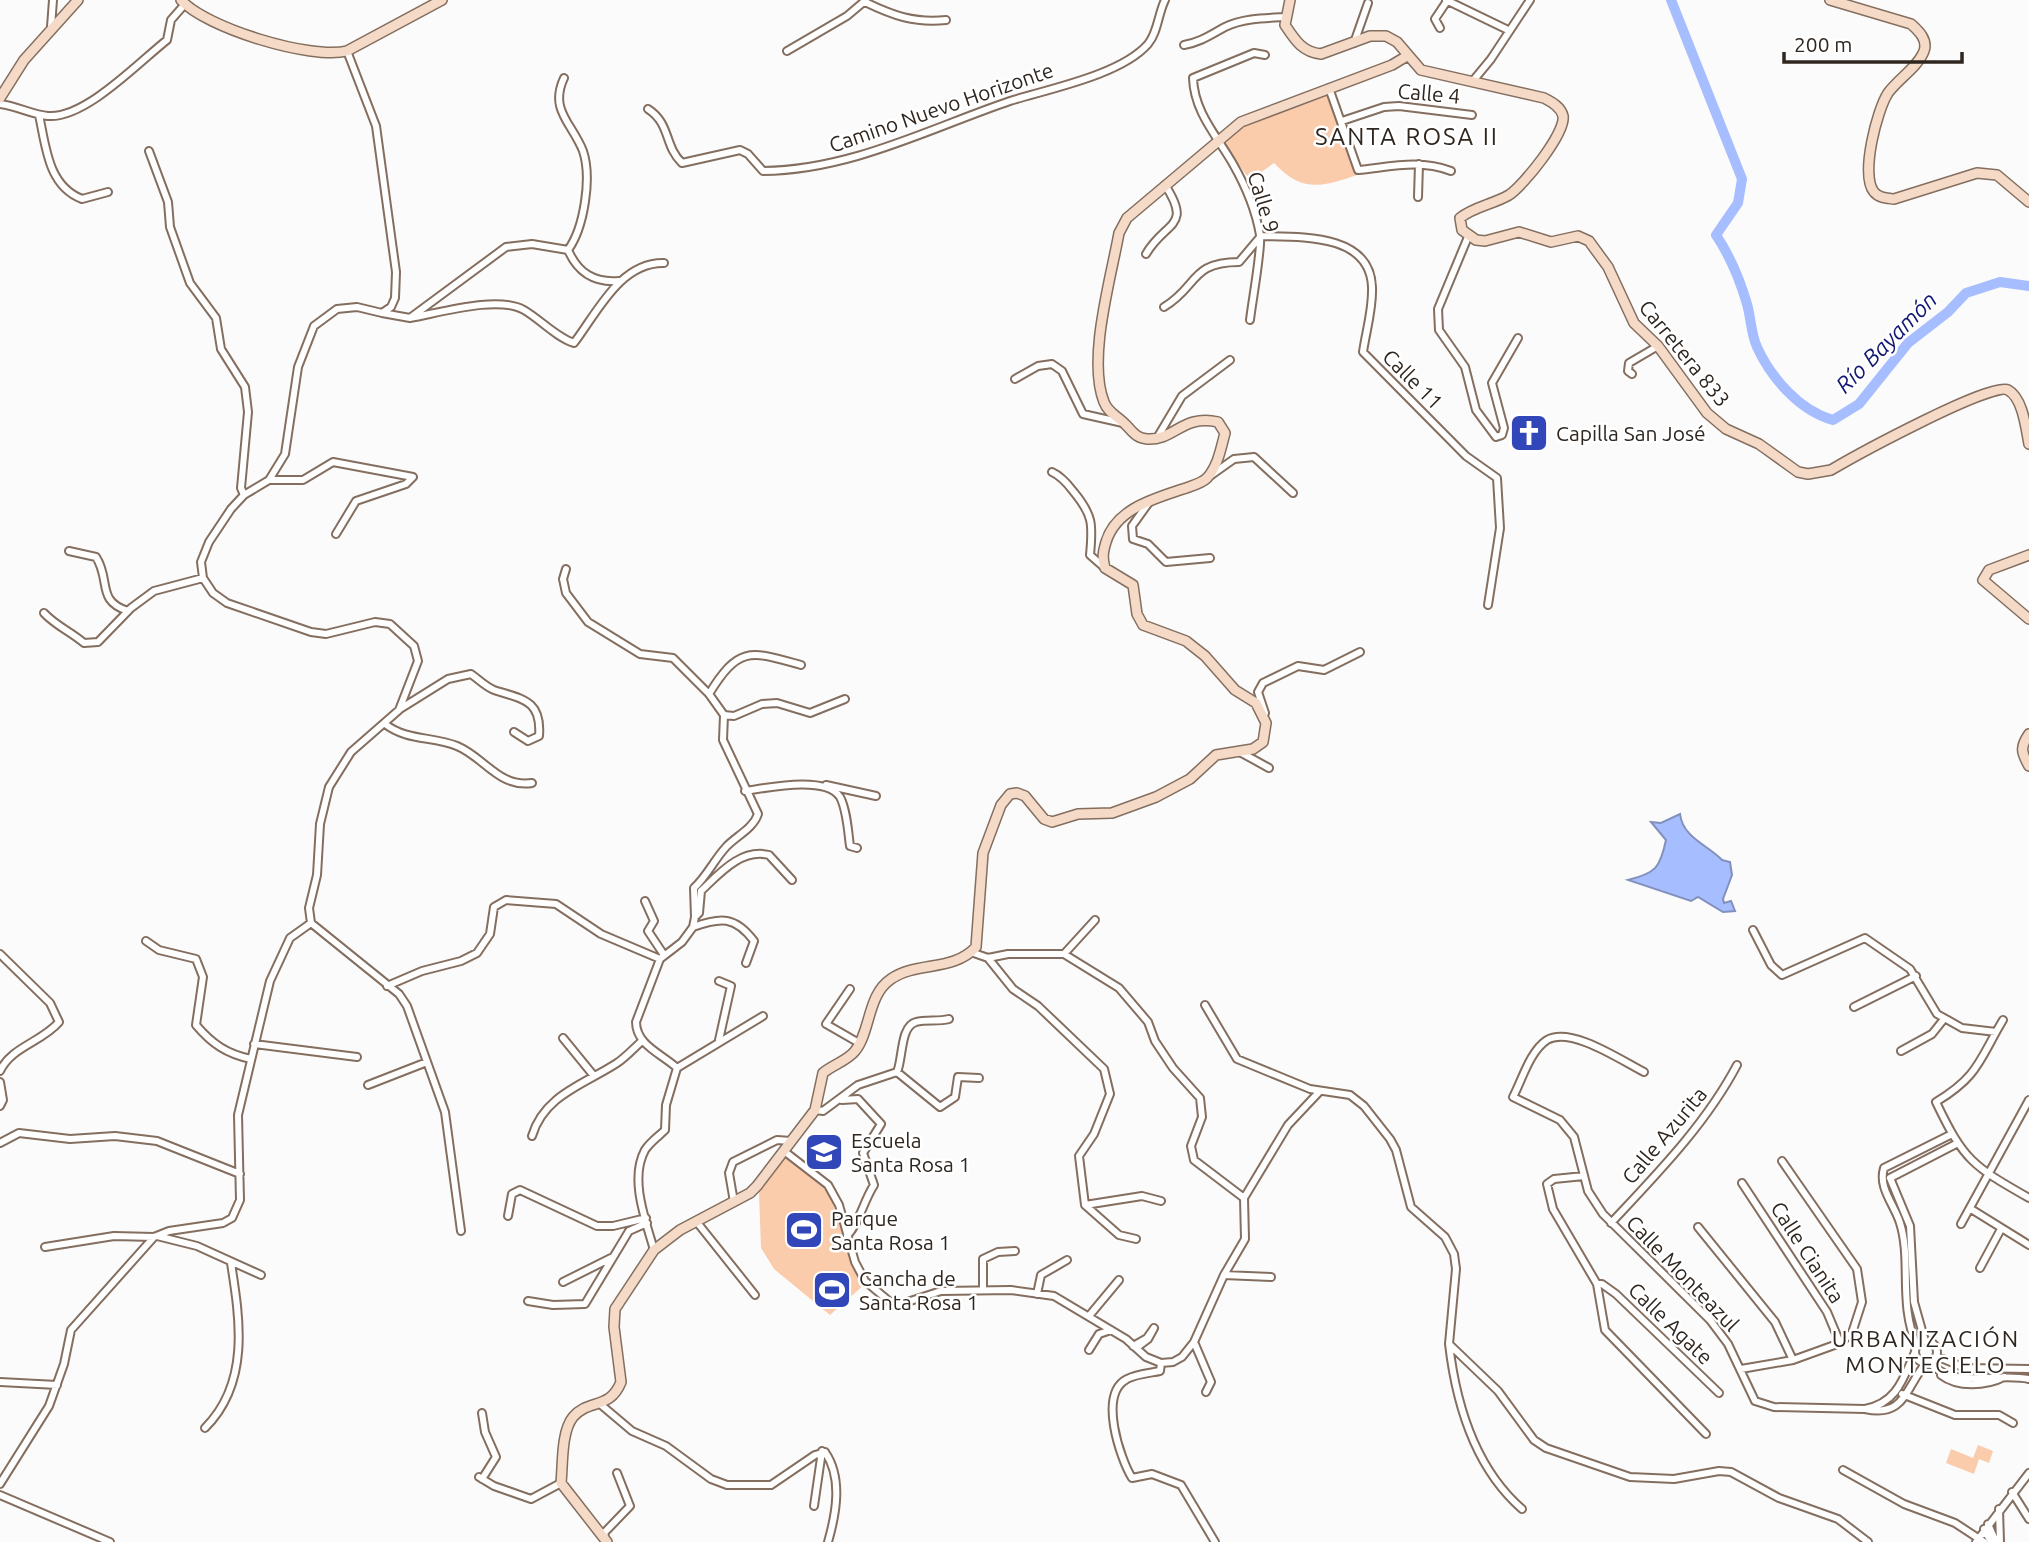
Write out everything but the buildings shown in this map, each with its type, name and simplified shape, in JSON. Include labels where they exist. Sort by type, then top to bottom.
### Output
[{"type":"street","points":[[51,27],[53,0]]},
{"type":"street","points":[[0,97],[51,27],[78,0]]},
{"type":"street","points":[[0,104],[21,107],[39,115],[56,116],[92,100],[167,40],[171,20],[183,2],[206,18],[306,53],[347,51],[442,0]]},
{"type":"street","name":"Camino Nuevo Horizonte","points":[[648,109],[661,117],[676,158],[682,163],[740,150],[748,153],[763,172],[828,164],[898,144],[1006,103],[1113,67],[1147,45],[1154,34],[1165,0]]},
{"type":"street","points":[[1290,0],[1285,25],[1300,47],[1312,53],[1321,54],[1370,36],[1386,36],[1429,73],[1544,98],[1558,106],[1563,118],[1559,133],[1520,184],[1511,194],[1460,218],[1462,230],[1468,237],[1438,309],[1439,330],[1465,367],[1476,410],[1496,437],[1502,435],[1504,429],[1492,383],[1518,338]]},
{"type":"street","points":[[1440,28],[1435,19],[1446,0],[1507,30]]},
{"type":"street","points":[[1472,82],[1491,59],[1507,30],[1530,0]]},
{"type":"street","points":[[1830,0],[1911,24],[1920,32],[1925,43],[1924,53],[1888,93],[1875,120],[1868,177],[1873,191],[1882,198],[1894,199],[1977,173],[1997,175],[2029,202]]},
{"type":"street","points":[[787,51],[847,16],[865,1],[899,18],[920,22],[946,20]]},
{"type":"street","points":[[1354,43],[1368,3]]},
{"type":"street","points":[[1184,45],[1202,42],[1226,26],[1256,19],[1286,17]]},
{"type":"street","points":[[347,51],[376,126],[396,272],[395,298],[391,307],[382,313]]},
{"type":"street","name":"Calle 9","points":[[1250,320],[1261,236],[1245,189],[1193,92],[1192,78],[1254,52],[1265,55]]},
{"type":"street","points":[[1209,476],[1225,433],[1217,422],[1195,420],[1157,438],[1136,436],[1111,413],[1103,401],[1097,342],[1119,233],[1127,218],[1217,141],[1250,118],[1392,65],[1407,56]]},
{"type":"street","points":[[564,78],[558,91],[558,106],[583,150],[586,165],[583,219],[576,240],[568,250]]},
{"type":"street","points":[[1329,88],[1358,170],[1393,163],[1419,164],[1451,171]]},
{"type":"street","name":"Calle 4","points":[[1342,121],[1384,107],[1399,106],[1472,115]]},
{"type":"street","points":[[39,115],[51,167],[58,181],[82,199],[108,192]]},
{"type":"street","points":[[149,151],[168,202],[170,227],[190,284],[216,318],[221,349],[245,387],[248,412],[241,488],[244,495]]},
{"type":"street","points":[[1418,197],[1419,164]]},
{"type":"street","points":[[1146,254],[1153,241],[1174,225],[1179,217],[1177,204],[1165,186]]},
{"type":"street","name":"Carretera 833","points":[[1468,237],[1485,241],[1519,232],[1551,242],[1578,236],[1589,241],[1608,267],[1634,323],[1658,346],[1707,413],[1726,429],[1759,444],[1798,472],[1808,474],[1831,470],[1975,397],[2002,388],[2010,391],[2015,398],[2025,422],[2029,444]]},
{"type":"street","points":[[1164,307],[1181,297],[1190,280],[1204,269],[1217,262],[1239,262],[1261,236]]},
{"type":"street","name":"Calle 11","points":[[1261,236],[1338,243],[1349,247],[1366,264],[1372,285],[1363,352],[1473,463],[1497,478],[1500,528],[1488,605]]},
{"type":"street","points":[[410,318],[506,247],[531,244],[568,250]]},
{"type":"street","points":[[568,250],[575,266],[584,275],[606,282],[619,281]]},
{"type":"street","points":[[399,710],[418,661],[414,646],[390,624],[375,622],[326,634],[301,631],[227,603],[213,593],[203,578],[201,562],[209,542],[244,495],[269,480],[287,447],[298,367],[314,326],[325,316],[345,307],[410,318],[508,304],[526,311],[566,340],[575,343],[619,281],[646,264],[664,263]]},
{"type":"street","points":[[1632,374],[1628,371],[1629,363],[1658,346]]},
{"type":"street","points":[[1157,438],[1182,396],[1230,360]]},
{"type":"street","points":[[1015,379],[1038,366],[1052,364],[1062,371],[1083,414],[1126,424]]},
{"type":"street","points":[[1105,568],[1102,555],[1110,530],[1130,511],[1202,482],[1234,459],[1254,457],[1293,493]]},
{"type":"street","points":[[269,480],[303,480],[334,462],[413,477],[406,484],[356,501],[336,534]]},
{"type":"street","points":[[1052,472],[1065,481],[1089,510],[1093,527],[1090,555],[1133,585],[1137,614],[1143,625],[1186,641],[1205,656],[1235,690],[1255,703],[1266,723]]},
{"type":"street","points":[[1150,501],[1132,526],[1130,536],[1148,544],[1166,562],[1210,558]]},
{"type":"street","points":[[69,551],[96,557],[104,575],[107,597],[117,608],[128,611]]},
{"type":"street","points":[[2029,555],[1989,570],[1983,580],[2029,620]]},
{"type":"street","points":[[566,569],[563,579],[566,593],[589,622],[640,654],[673,658],[709,694],[724,715],[723,740],[745,791],[756,807],[756,821],[725,848],[707,876],[694,888],[695,917],[692,927],[682,942],[662,957],[636,1022],[636,1032],[642,1041],[677,1068]]},
{"type":"street","points":[[44,612],[55,625],[72,632],[84,643],[98,642],[128,611],[154,591],[203,578]]},
{"type":"street","points":[[605,1540],[561,1483],[565,1443],[571,1419],[581,1409],[600,1404],[616,1392],[621,1382],[614,1327],[615,1309],[654,1250],[696,1221],[750,1193],[815,1110],[823,1073],[849,1056],[859,1044],[875,1000],[892,978],[952,963],[971,953],[979,939],[983,853],[1001,805],[1010,794],[1026,796],[1044,819],[1052,822],[1078,814],[1112,813],[1176,787],[1216,755],[1258,747],[1266,733],[1258,692],[1264,683],[1298,666],[1324,670],[1360,652]]},
{"type":"street","points":[[709,694],[734,662],[754,653],[801,665]]},
{"type":"street","points":[[461,1231],[445,1112],[407,1006],[312,923],[309,908],[317,875],[320,824],[329,786],[351,752],[399,710],[448,678],[471,674],[492,689],[518,695],[533,705],[540,723],[539,736],[528,741],[514,732]]},
{"type":"street","points":[[724,715],[734,716],[762,704],[777,704],[810,713],[845,699]]},
{"type":"street","points":[[385,724],[398,734],[457,746],[507,782],[520,785],[532,783]]},
{"type":"street","points":[[2029,734],[2021,745],[2022,754],[2029,766]]},
{"type":"street","points":[[1237,750],[1241,755],[1269,768]]},
{"type":"street","points":[[745,791],[803,783],[838,794],[850,846],[857,848]]},
{"type":"street","points":[[819,787],[822,784],[876,796]]},
{"type":"street","points":[[695,917],[699,913],[701,891],[727,866],[749,854],[769,855],[792,880]]},
{"type":"street","points":[[387,986],[477,953],[490,934],[494,907],[506,900],[556,904],[601,934],[662,957]]},
{"type":"street","points":[[645,901],[654,922],[648,931],[662,957]]},
{"type":"street","points":[[692,927],[718,918],[741,925],[754,941],[746,963]]},
{"type":"street","points":[[1064,954],[1095,919]]},
{"type":"street","points":[[0,1484],[49,1406],[71,1330],[154,1236],[169,1230],[223,1223],[232,1218],[240,1200],[238,1115],[270,981],[290,938],[312,923]]},
{"type":"street","points":[[1753,930],[1771,965],[1782,975],[1865,938],[1916,976],[1931,1006],[1944,1019],[1962,1028],[1996,1032]]},
{"type":"street","points":[[146,941],[159,950],[196,959],[203,978],[196,1025],[207,1039],[232,1055],[251,1059]]},
{"type":"street","points":[[971,953],[988,958],[1008,954],[1064,954],[1119,988],[1148,1022],[1155,1041],[1173,1068],[1200,1098],[1202,1117],[1191,1146],[1194,1160],[1244,1198]]},
{"type":"street","points":[[0,954],[50,1003],[59,1022],[49,1032],[3,1058],[0,1072]]},
{"type":"street","points":[[988,958],[1013,989],[1038,1006],[1072,1041],[1097,1059],[1104,1069],[1110,1094],[1094,1134],[1079,1156],[1085,1205],[1119,1235],[1136,1239]]},
{"type":"street","points":[[1854,1007],[1916,976]]},
{"type":"street","points":[[719,981],[731,986],[719,1040]]},
{"type":"street","points":[[850,989],[826,1024],[859,1044]]},
{"type":"street","points":[[1205,1005],[1237,1059],[1320,1091],[1350,1096],[1364,1107],[1396,1150],[1411,1207],[1445,1237],[1454,1254],[1456,1269],[1449,1344],[1453,1381],[1481,1460],[1499,1489],[1522,1509]]},
{"type":"street","points":[[654,1250],[639,1187],[641,1164],[645,1150],[665,1130],[666,1105],[677,1068],[719,1040],[763,1016]]},
{"type":"street","points":[[815,1110],[824,1111],[858,1085],[897,1072],[903,1060],[904,1038],[909,1026],[916,1022],[949,1019]]},
{"type":"street","points":[[1901,1051],[1932,1034],[1944,1019]]},
{"type":"street","points":[[2003,1020],[1975,1072],[1963,1086],[1936,1102],[1956,1144],[1989,1174],[2029,1198]]},
{"type":"street","name":"Calle Monteazul","points":[[1644,1072],[1564,1035],[1548,1040],[1538,1050],[1513,1097],[1560,1120],[1574,1137],[1588,1191],[1611,1223],[1710,1320],[1728,1345],[1751,1394],[1761,1405],[1887,1411],[1906,1395]]},
{"type":"street","points":[[563,1038],[594,1076]]},
{"type":"street","points":[[532,1136],[536,1125],[559,1095],[619,1062],[642,1041]]},
{"type":"street","points":[[254,1044],[357,1057]]},
{"type":"street","points":[[368,1085],[427,1062]]},
{"type":"street","name":"Calle Azurita","points":[[1611,1223],[1682,1142],[1725,1088],[1737,1065]]},
{"type":"street","points":[[897,1072],[940,1107],[955,1097],[958,1077],[979,1078]]},
{"type":"street","points":[[0,1082],[3,1100],[0,1105]]},
{"type":"street","points":[[784,1151],[828,1185],[839,1205],[864,1281],[895,1306],[941,1291],[983,1289],[1054,1296],[1111,1330],[1146,1357],[1161,1363],[1182,1357],[1194,1342],[1224,1275],[1245,1239],[1244,1198],[1288,1125],[1320,1091]]},
{"type":"street","points":[[837,1102],[850,1098],[858,1099],[881,1124],[863,1153],[874,1185],[862,1203],[856,1226],[847,1236]]},
{"type":"street","points":[[1961,1224],[2029,1100]]},
{"type":"street","points":[[0,1143],[19,1133],[70,1139],[115,1136],[157,1140],[240,1174]]},
{"type":"street","points":[[1952,1134],[1884,1168],[1881,1179],[1901,1225],[1906,1303],[1916,1349],[1920,1361],[1958,1378],[2029,1379]]},
{"type":"street","points":[[734,1202],[729,1173],[733,1162],[777,1140],[791,1141]]},
{"type":"street","points":[[1925,1341],[1914,1302],[1910,1226],[1890,1178],[1956,1144]]},
{"type":"street","points":[[1741,1369],[1793,1360],[1840,1343],[1852,1334],[1862,1302],[1857,1269],[1782,1161]]},
{"type":"street","points":[[1584,1176],[1554,1179],[1547,1184],[1548,1193],[1553,1209],[1597,1284],[1605,1330],[1706,1434]]},
{"type":"street","name":"Calle Cianita","points":[[1742,1183],[1827,1311],[1840,1343]]},
{"type":"street","points":[[508,1216],[512,1194],[520,1190],[597,1226],[646,1220]]},
{"type":"street","points":[[1085,1205],[1142,1196],[1161,1201]]},
{"type":"street","points":[[1971,1209],[2029,1245]]},
{"type":"street","points":[[528,1301],[552,1305],[585,1304],[629,1231],[646,1220]]},
{"type":"street","points":[[696,1221],[755,1295]]},
{"type":"street","points":[[1698,1227],[1775,1322],[1793,1360]]},
{"type":"street","points":[[1980,1268],[2001,1229]]},
{"type":"street","points":[[45,1247],[114,1236],[154,1236],[197,1246],[261,1275]]},
{"type":"street","points":[[983,1289],[983,1259],[998,1252],[1015,1251]]},
{"type":"street","points":[[563,1282],[597,1266],[616,1253]]},
{"type":"street","points":[[1037,1294],[1041,1275],[1067,1260]]},
{"type":"street","points":[[205,1428],[215,1418],[231,1390],[235,1370],[239,1344],[239,1307],[231,1263]]},
{"type":"street","points":[[1224,1275],[1270,1277]]},
{"type":"street","points":[[1089,1316],[1119,1280]]},
{"type":"street","name":"Calle Agate","points":[[1597,1284],[1602,1284],[1616,1294],[1719,1393]]},
{"type":"street","points":[[1089,1350],[1099,1334],[1111,1330]]},
{"type":"street","points":[[1865,1409],[1889,1400],[1897,1391],[1916,1349],[1925,1341]]},
{"type":"street","points":[[1925,1341],[1934,1344],[1936,1356]]},
{"type":"street","points":[[1194,1342],[1209,1370],[1211,1382],[1206,1392]]},
{"type":"street","points":[[1449,1344],[1498,1391],[1534,1440],[1546,1448],[1630,1478],[1674,1479],[1719,1471],[1731,1472],[1779,1499],[1838,1519],[1868,1542]]},
{"type":"street","points":[[1906,1395],[1927,1363],[1936,1356]]},
{"type":"street","points":[[1936,1356],[1965,1368],[2029,1369]]},
{"type":"street","points":[[1161,1363],[1160,1371],[1125,1379],[1116,1390],[1113,1424],[1121,1460],[1132,1478],[1152,1474],[1181,1485],[1215,1542]]},
{"type":"street","points":[[0,1382],[57,1385]]},
{"type":"street","points":[[1897,1391],[1955,1415],[1999,1415],[2013,1423]]},
{"type":"street","points":[[600,1404],[632,1431],[666,1446],[711,1479],[727,1485],[771,1485],[822,1451]]},
{"type":"street","points":[[482,1413],[485,1432],[496,1457],[481,1478],[531,1499],[561,1483]]},
{"type":"street","points":[[814,1506],[822,1451]]},
{"type":"street","points":[[822,1451],[830,1459],[837,1500],[828,1542]]},
{"type":"street","points":[[1843,1470],[1904,1504],[1955,1523],[1979,1540],[1999,1509],[2029,1473]]},
{"type":"street","points":[[605,1540],[605,1532],[630,1506],[617,1473]]},
{"type":"street","points":[[2012,1492],[2029,1520]]},
{"type":"street","points":[[0,1495],[110,1542]]},
{"type":"street","points":[[1996,1542],[1999,1509]]},
{"type":"street","points":[[1986,1527],[1996,1542]]},
{"type":"shaded area","points":[[1329,94],[1357,175],[1313,185],[1294,179],[1274,163],[1250,180],[1223,143],[1249,123]]},
{"type":"shaded area","name":"Parque Santa Rosa 1","points":[[785,1157],[828,1189],[857,1274],[865,1284],[830,1315],[774,1269],[761,1248],[759,1193]]},
{"type":"shaded area","points":[[1978,1445],[1993,1451],[1989,1463],[1979,1459],[1974,1474],[1946,1463],[1951,1449],[1973,1458]]},
{"type":"water","points":[[1680,814],[1691,835],[1722,860],[1730,862],[1732,875],[1723,899],[1724,903],[1731,901],[1735,911],[1723,912],[1698,897],[1691,901],[1628,880],[1651,872],[1659,863],[1666,840],[1651,822],[1661,823]]},
{"type":"waterway","name":"Río Bayamón","points":[[1671,0],[1742,179],[1738,203],[1716,235],[1741,286],[1757,347],[1778,381],[1798,401],[1821,416],[1833,420],[1859,404],[1908,343],[1948,312],[1966,293],[2000,282],[2029,286]]},
{"type":"place","name":"Capilla San José","points":[[1529,433]]},
{"type":"place","name":"Escuela Santa Rosa 1","points":[[824,1152]]},
{"type":"place","name":"Parque Santa Rosa 1","points":[[804,1230]]},
{"type":"place","name":"Cancha de Santa Rosa 1","points":[[832,1290]]},
{"type":"district","name":"SANTA ROSA II","points":[[1407,136]]},
{"type":"district","name":"URBANIZACIÓN MONTECIELO","points":[[1926,1351]]}]
